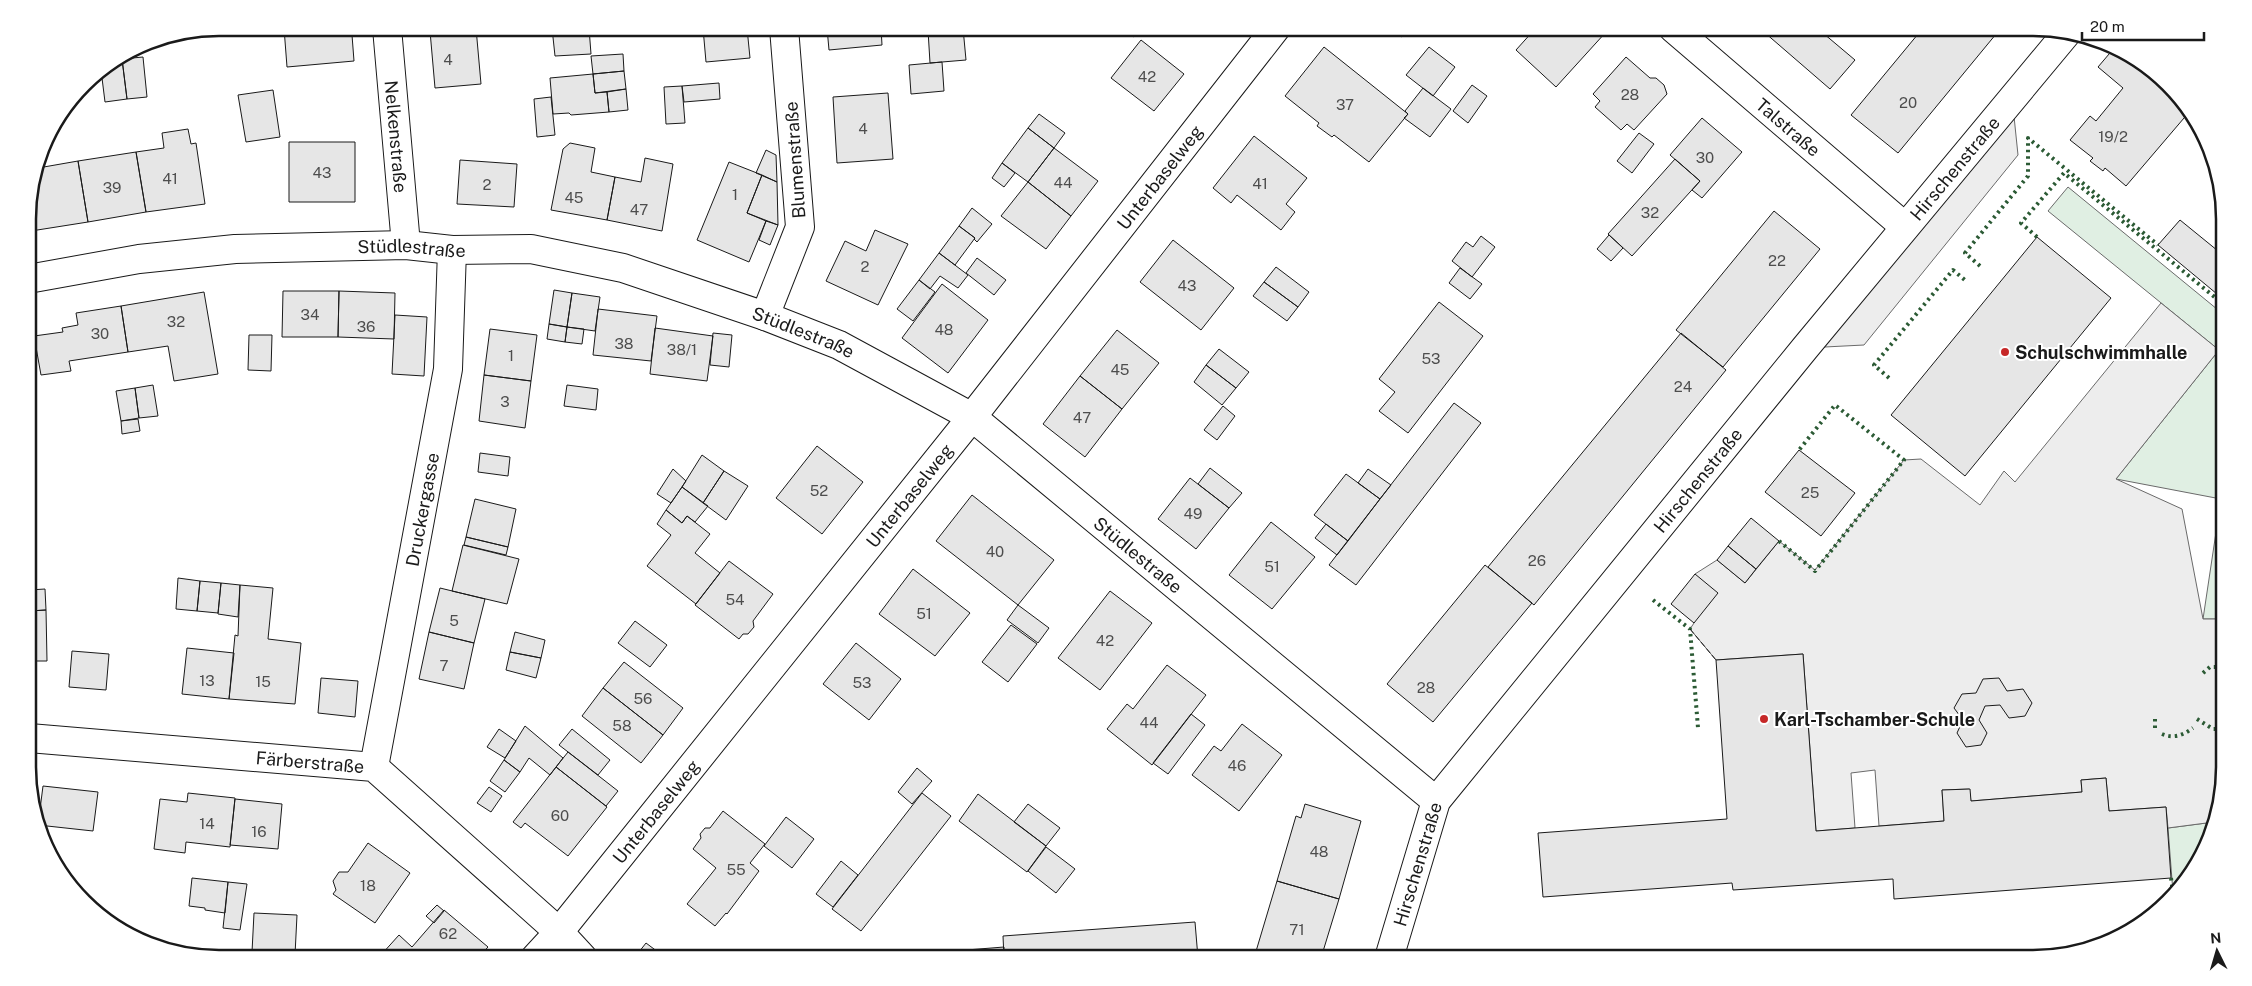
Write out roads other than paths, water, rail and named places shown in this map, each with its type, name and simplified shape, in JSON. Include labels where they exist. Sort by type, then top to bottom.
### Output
[{"type":"street","name":"Nelkenstraße","points":[[388,36],[406,245]]},
{"type":"street","name":"Blumenstraße","points":[[765,316],[800,227],[785,36]]},
{"type":"street","name":"Unterbaselweg","points":[[542,950],[559,932],[972,417],[1270,36]]},
{"type":"street","name":"Talstraße","points":[[1682,36],[1905,226]]},
{"type":"street","name":"Hirschenstraße","points":[[1391,950],[1436,800],[1905,226],[2062,39]]},
{"type":"street","name":"Stüdlestraße","points":[[36,278],[139,259],[235,249],[406,245],[452,250],[531,249],[623,268],[765,316],[839,345],[972,417],[1436,800]]},
{"type":"street","name":"Druckergasse","points":[[374,767],[448,369],[452,250]]},
{"type":"street","name":"Färberstraße","points":[[36,739],[374,767],[559,932],[576,950]]},
{"type":"place","name":"Schulschwimmhalle","points":[[2005,352]]},
{"type":"place","name":"Karl-Tschamber-Schule","points":[[1764,719]]}]
